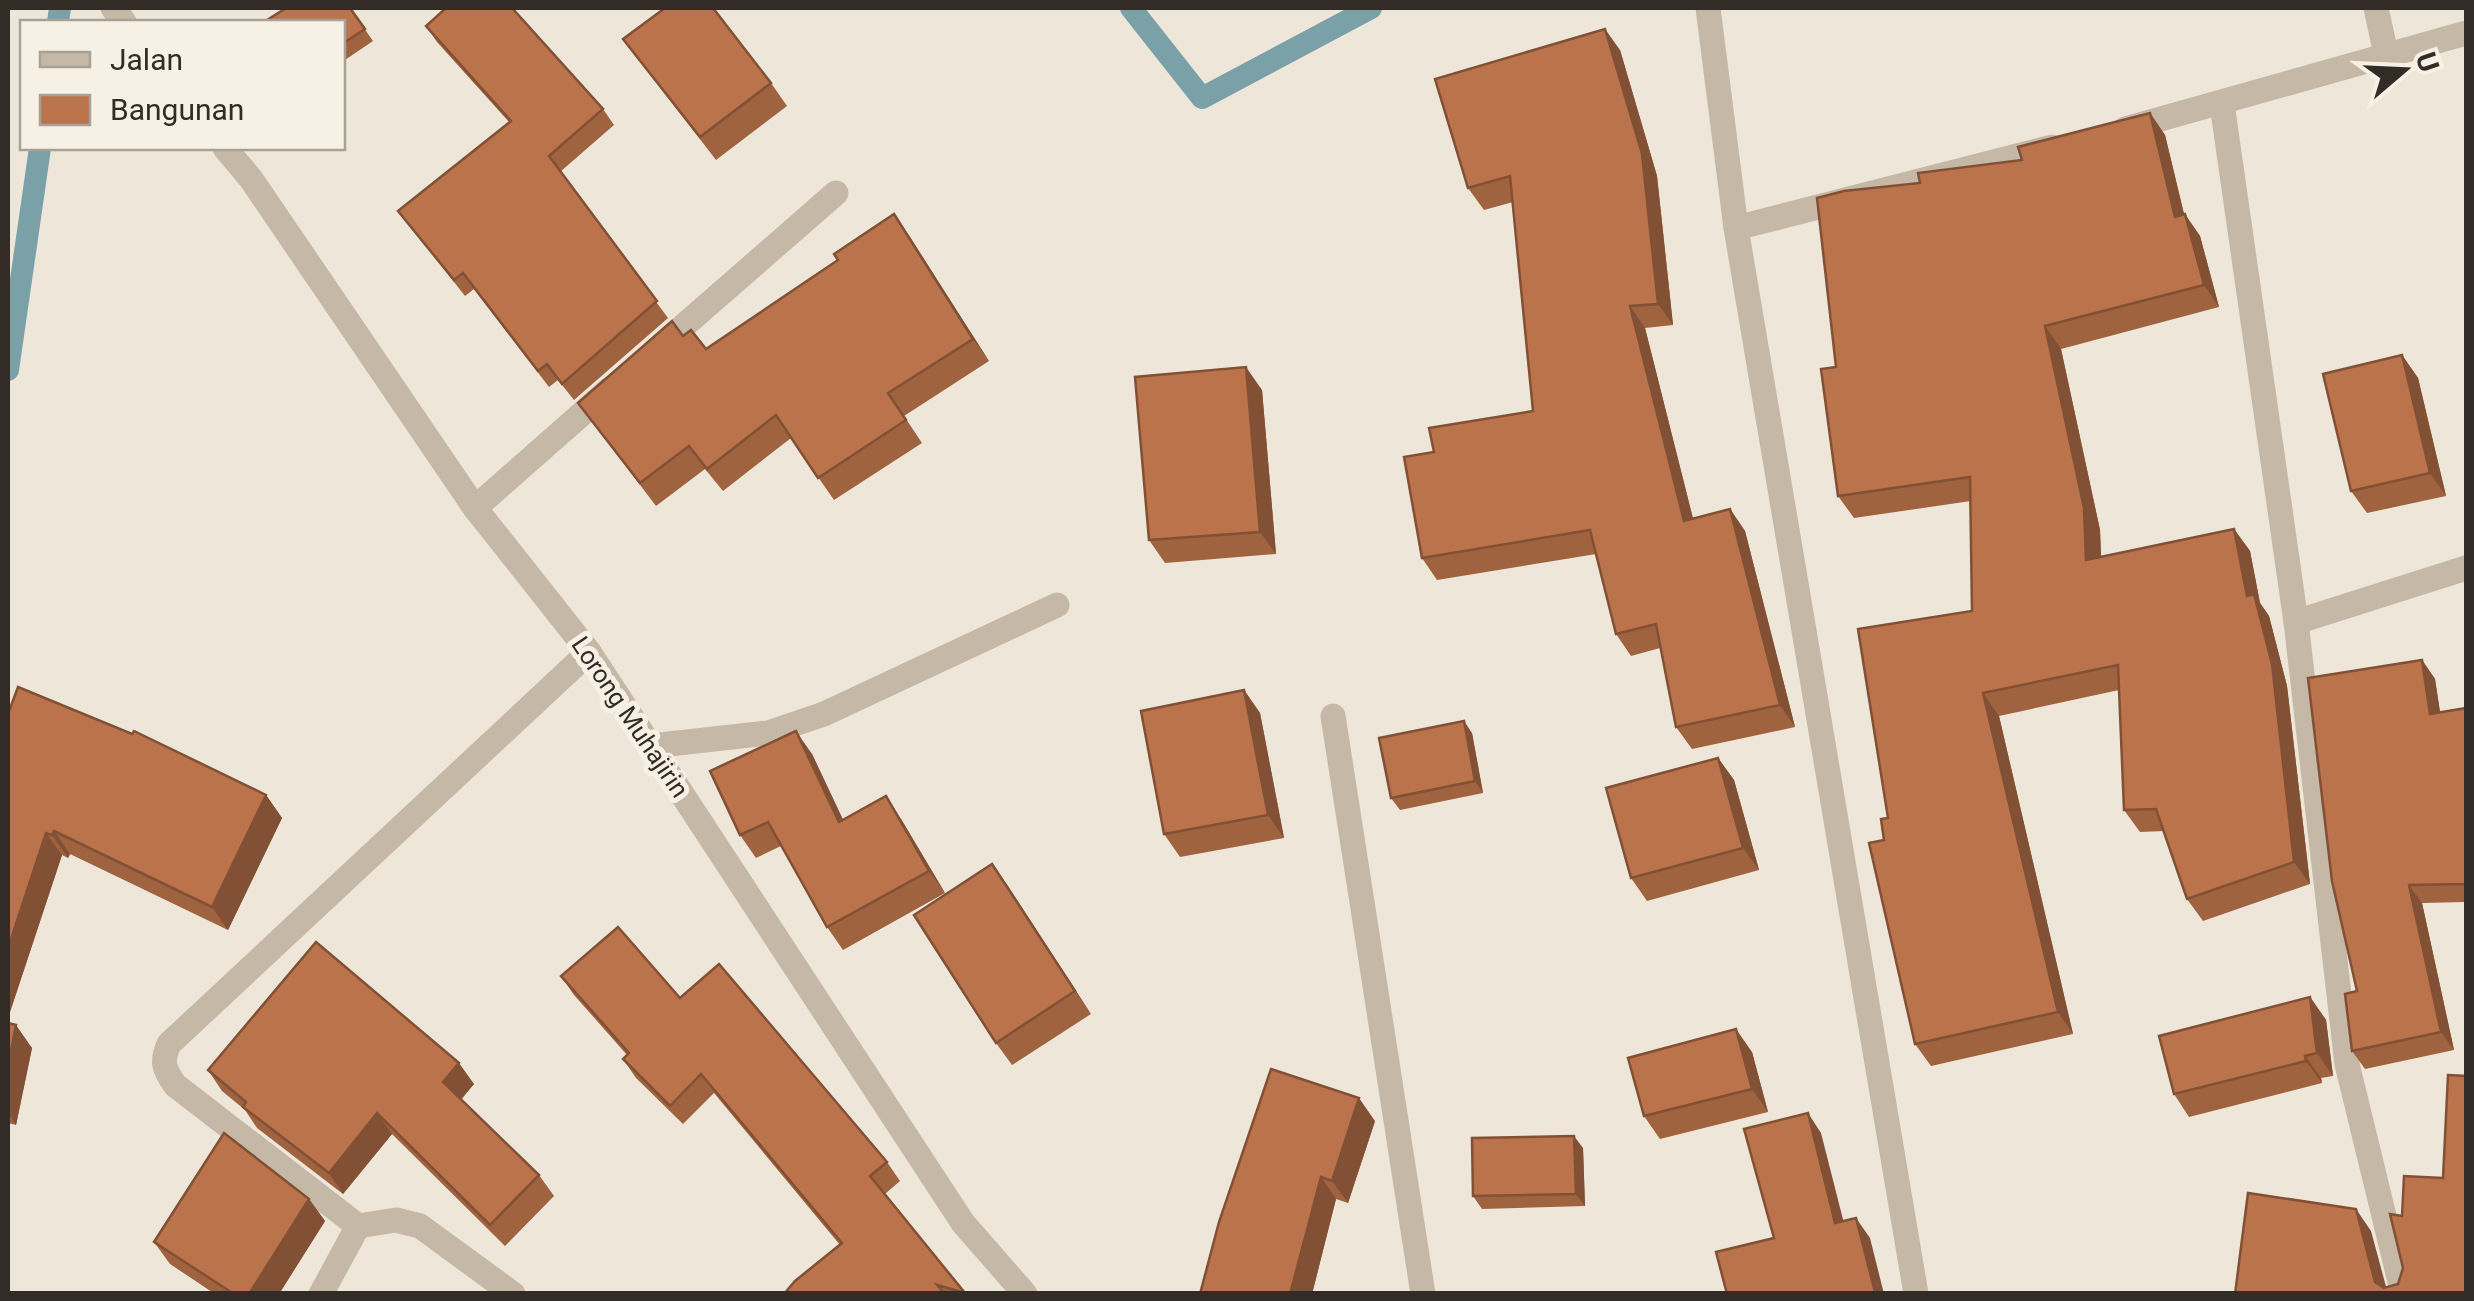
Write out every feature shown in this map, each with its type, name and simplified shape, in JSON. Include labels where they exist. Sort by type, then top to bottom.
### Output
[{"type":"street","points":[[1708,8],[1736,228],[1916,1294]]},
{"type":"street","points":[[2376,8],[2386,54]]},
{"type":"street","points":[[1736,228],[2222,104],[2466,33]]},
{"type":"street","points":[[2222,104],[2296,622],[2346,1064],[2404,1294]]},
{"type":"street","name":"Lorong Muhajirin","points":[[228,150],[475,508],[589,652],[962,1224],[1026,1294]]},
{"type":"street","points":[[475,508],[836,193]]},
{"type":"street","points":[[2296,622],[2466,568]]},
{"type":"street","points":[[651,746],[768,733],[805,720],[1057,605]]},
{"type":"street","points":[[513,1294],[420,1226],[396,1220],[358,1226],[175,1085],[162,1058],[168,1044],[589,652]]},
{"type":"street","points":[[1333,716],[1422,1294]]},
{"type":"street","points":[[321,1294],[358,1226]]},
{"type":"building","points":[[286,8],[350,8],[365,29],[345,42],[345,20],[267,20]]},
{"type":"building","points":[[446,8],[512,8],[603,109],[549,156],[657,301],[562,384],[547,364],[538,371],[463,273],[454,280],[398,211],[511,121],[426,26]]},
{"type":"building","points":[[665,8],[713,8],[771,83],[700,137],[623,39]]},
{"type":"building","points":[[1605,29],[1642,154],[1658,304],[1630,306],[1684,521],[1730,509],[1780,705],[1676,727],[1656,624],[1616,634],[1590,530],[1422,558],[1404,457],[1434,452],[1429,428],[1533,411],[1510,176],[1468,188],[1435,79]]},
{"type":"building","points":[[2150,113],[2175,217],[2185,214],[2204,285],[2045,326],[2084,508],[2086,560],[2234,529],[2247,596],[2254,594],[2272,664],[2294,862],[2187,899],[2156,809],[2124,810],[2118,665],[1983,693],[2058,1012],[1915,1044],[1869,843],[1884,840],[1881,819],[1888,818],[1858,629],[1972,611],[1970,477],[1838,496],[1821,369],[1836,367],[1817,198],[1844,191],[1920,183],[1918,173],[2022,160],[2018,147]]},
{"type":"building","points":[[894,214],[973,339],[888,393],[906,420],[818,478],[776,415],[707,469],[689,446],[640,483],[578,403],[672,321],[683,336],[691,330],[706,349],[838,260],[834,254]]},
{"type":"building","points":[[2402,355],[2430,473],[2351,491],[2323,374]]},
{"type":"building","points":[[1246,367],[1260,532],[1149,540],[1135,377]]},
{"type":"building","points":[[2422,660],[2430,714],[2466,708],[2466,884],[2409,885],[2441,1032],[2352,1051],[2345,994],[2357,991],[2332,881],[2308,678]]},
{"type":"building","points":[[18,687],[132,734],[134,731],[266,795],[212,907],[54,831],[52,835],[46,833],[8,948],[8,714]]},
{"type":"building","points":[[1244,690],[1268,815],[1164,834],[1141,711]]},
{"type":"building","points":[[1464,721],[1475,781],[1391,798],[1379,738]]},
{"type":"building","points":[[796,731],[839,822],[886,796],[929,871],[827,927],[768,822],[740,835],[710,771]]},
{"type":"building","points":[[1718,758],[1743,848],[1631,878],[1606,788]]},
{"type":"building","points":[[992,864],[1075,991],[996,1043],[914,915]]},
{"type":"building","points":[[618,927],[680,998],[719,964],[887,1162],[870,1176],[965,1293],[937,1285],[945,1294],[784,1294],[842,1243],[701,1074],[670,1106],[623,1059],[629,1053],[561,976]]},
{"type":"building","points":[[316,942],[459,1063],[443,1082],[539,1175],[490,1225],[377,1113],[329,1173],[243,1107],[246,1102],[208,1070]]},
{"type":"building","points":[[2310,997],[2317,1053],[2305,1056],[2306,1061],[2174,1094],[2159,1036]]},
{"type":"building","points":[[8,1023],[16,1025],[8,1066]]},
{"type":"building","points":[[1736,1029],[1752,1089],[1644,1116],[1628,1058]]},
{"type":"building","points":[[1271,1069],[1359,1098],[1332,1181],[1321,1177],[1290,1294],[1200,1294],[1219,1222]]},
{"type":"building","points":[[2448,1075],[2466,1076],[2466,1294],[2235,1294],[2248,1193],[2356,1209],[2375,1282],[2384,1288],[2398,1284],[2403,1268],[2390,1214],[2402,1216],[2404,1176],[2443,1178]]},
{"type":"building","points":[[1808,1113],[1835,1223],[1856,1218],[1875,1292],[1727,1294],[1716,1252],[1774,1238],[1744,1129]]},
{"type":"building","points":[[224,1133],[309,1199],[249,1294],[234,1294],[154,1242]]},
{"type":"building","points":[[1574,1136],[1576,1194],[1473,1196],[1472,1138]]},
{"type":"waterway","points":[[58,20],[60,8]]},
{"type":"waterway","points":[[1131,8],[1202,98],[1371,8]]},
{"type":"waterway","points":[[8,370],[40,150]]}]
